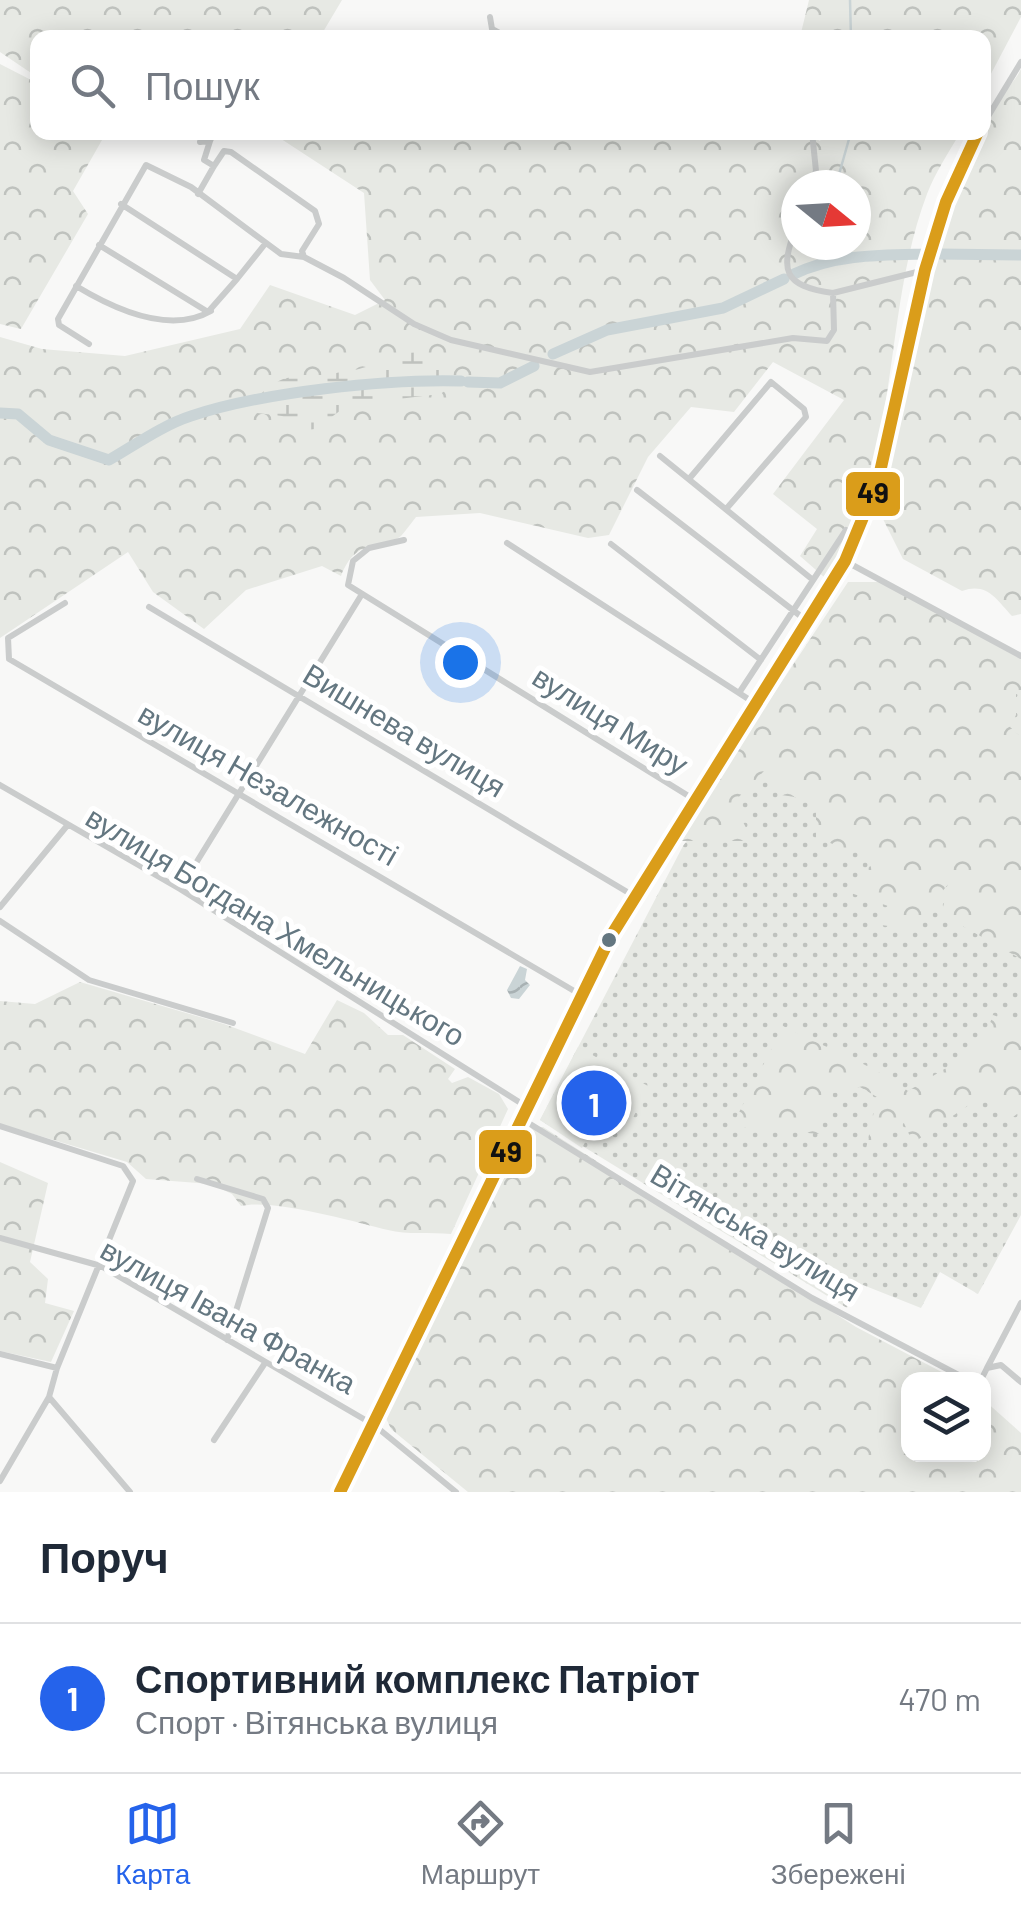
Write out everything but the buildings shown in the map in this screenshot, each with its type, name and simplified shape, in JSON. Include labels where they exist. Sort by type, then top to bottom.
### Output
[{"type":"street","points":[[490,17],[494,30]]},
{"type":"street","points":[[991,111],[1021,62]]},
{"type":"street","points":[[813,140],[816,170]]},
{"type":"street","points":[[340,1492],[581,995],[634,896],[846,560],[878,481],[924,270],[946,202],[974,140]]},
{"type":"street","points":[[200,142],[210,141],[204,160],[214,166]]},
{"type":"street","points":[[198,194],[224,151],[231,152],[320,216],[302,251],[304,257]]},
{"type":"street","points":[[88,344],[58,322],[146,164],[198,194],[265,244],[288,257],[304,257],[414,324],[451,340],[590,372],[793,338],[827,341],[834,330],[833,293]]},
{"type":"street","points":[[122,204],[238,278]]},
{"type":"street","points":[[76,286],[142,316],[187,321],[212,310],[265,244]]},
{"type":"street","points":[[99,245],[203,310],[212,310]]},
{"type":"street","points":[[784,260],[785,272],[791,279],[833,293],[924,270]]},
{"type":"street","points":[[688,479],[771,382],[804,409],[806,417],[727,508]]},
{"type":"street","points":[[660,456],[814,580]]},
{"type":"street","points":[[638,490],[808,621]]},
{"type":"street","points":[[739,693],[846,530]]},
{"type":"street","name":"вулиця Миру","points":[[404,540],[368,548],[352,560],[348,585],[695,800]]},
{"type":"street","points":[[507,543],[756,704]]},
{"type":"street","points":[[612,544],[760,660]]},
{"type":"street","points":[[846,560],[1021,656]]},
{"type":"street","points":[[180,889],[362,594]]},
{"type":"street","points":[[9,659],[8,638],[65,603]]},
{"type":"street","name":"Вишнева вулиця","points":[[149,607],[634,896]]},
{"type":"street","points":[[0,653],[9,659]]},
{"type":"street","name":"вулиця Незалежності","points":[[9,659],[581,995]]},
{"type":"street","name":"вулиця Богдана Хмельницького","points":[[0,785],[66,827],[180,889],[528,1107]]},
{"type":"street","points":[[0,906],[66,827]]},
{"type":"street","points":[[0,921],[89,980],[233,1022]]},
{"type":"street","name":"Вітянська вулиця","points":[[522,1119],[812,1298],[953,1372]]},
{"type":"street","points":[[0,1126],[124,1166],[133,1181],[49,1396],[0,1481]]},
{"type":"street","points":[[197,1179],[263,1199],[268,1208],[227,1340]]},
{"type":"street","name":"вулиця Івана Франка","points":[[0,1238],[102,1266],[374,1425],[456,1492]]},
{"type":"street","points":[[985,1372],[1021,1303]]},
{"type":"street","points":[[0,1354],[57,1368]]},
{"type":"street","points":[[214,1440],[265,1364]]},
{"type":"street","points":[[987,1368],[1000,1365],[1021,1382]]},
{"type":"street","points":[[49,1396],[130,1492]]},
{"type":"green space","points":[[0,0],[342,0],[324,30],[30,30],[30,72],[0,52]]},
{"type":"green space","points":[[809,0],[1021,0],[1021,17],[991,74],[991,30],[802,30]]},
{"type":"green space","points":[[0,64],[30,79],[30,140],[102,140],[73,191],[88,214],[21,329],[0,324]]},
{"type":"green space","points":[[1021,69],[1021,614],[1012,616],[985,590],[962,591],[903,559],[883,519],[874,515],[939,241],[976,140],[991,140],[991,111]]},
{"type":"green space","points":[[283,140],[956,140],[930,186],[912,242],[879,440],[867,488],[849,534],[824,577],[800,556],[817,529],[773,494],[844,400],[773,362],[734,412],[691,407],[648,457],[609,535],[588,538],[480,513],[416,517],[401,536],[354,555],[341,576],[322,566],[246,590],[204,629],[153,592],[128,552],[0,638],[0,337],[42,349],[125,356],[240,329],[270,285],[355,315],[385,300],[370,280],[364,193]]},
{"type":"green space","points":[[416,352],[452,378],[450,388],[440,394],[348,405],[315,429],[306,430],[282,416],[257,413],[256,399],[281,380],[296,377],[311,383]]},
{"type":"green space","points":[[848,582],[882,582],[1021,657],[1021,696],[1016,694],[1016,715],[1010,727],[1021,737],[1021,959],[941,914],[950,882],[911,929],[881,925],[888,906],[848,892],[871,865],[853,842],[839,870],[828,857],[835,845],[816,837],[816,800],[781,795],[768,767],[733,803],[753,841],[676,841]]},
{"type":"green space","points":[[863,597],[1021,664],[1021,1215],[978,1294],[940,1272],[921,1308],[858,1283],[847,1308],[540,1120],[683,846]]},
{"type":"green space","points":[[80,982],[224,1024],[305,1054],[337,1000],[364,1013],[388,1035],[403,1035],[455,1069],[448,1079],[452,1083],[468,1077],[499,1094],[508,1109],[451,1234],[395,1232],[292,1208],[241,1206],[232,1194],[211,1184],[146,1179],[127,1162],[0,1124],[0,1001],[35,1004]]},
{"type":"green space","points":[[993,1015],[1021,1025],[1021,1111],[1013,1117],[979,1098],[913,1143],[903,1121],[866,1149],[877,1097],[860,1087],[833,1093],[819,1134],[732,1126],[783,1026],[863,1064],[908,1091],[981,1047]]},
{"type":"green space","points":[[578,1047],[648,1086],[624,1137],[602,1124],[594,1126],[582,1148],[540,1120]]},
{"type":"green space","points":[[543,1127],[856,1327],[942,1372],[901,1372],[901,1462],[991,1462],[991,1406],[1021,1433],[1021,1492],[468,1492],[391,1429],[386,1418],[527,1128]]},
{"type":"green space","points":[[0,1162],[48,1183],[30,1262],[48,1279],[45,1303],[74,1311],[51,1362],[0,1351]]},
{"type":"water","points":[[520,966],[527,969],[525,980],[530,985],[519,999],[511,998],[507,990]]},
{"type":"waterway","points":[[850,0],[851,30]]},
{"type":"waterway","points":[[840,170],[849,140]]},
{"type":"waterway","points":[[794,274],[843,259],[927,254]]},
{"type":"waterway","points":[[939,254],[1021,255]]},
{"type":"waterway","points":[[553,354],[607,330],[723,308],[784,279]]},
{"type":"waterway","points":[[468,382],[500,383],[534,366]]},
{"type":"waterway","points":[[0,413],[18,414],[49,440],[109,460],[181,420],[253,400],[362,385],[461,381]]},
{"type":"transit line","name":"49","points":[[340,1492],[611,936],[845,561],[878,481],[925,270],[946,202],[974,140]]},
{"type":"place","name":"Спортивний комплекс Патріот","points":[[594,1103]]}]
